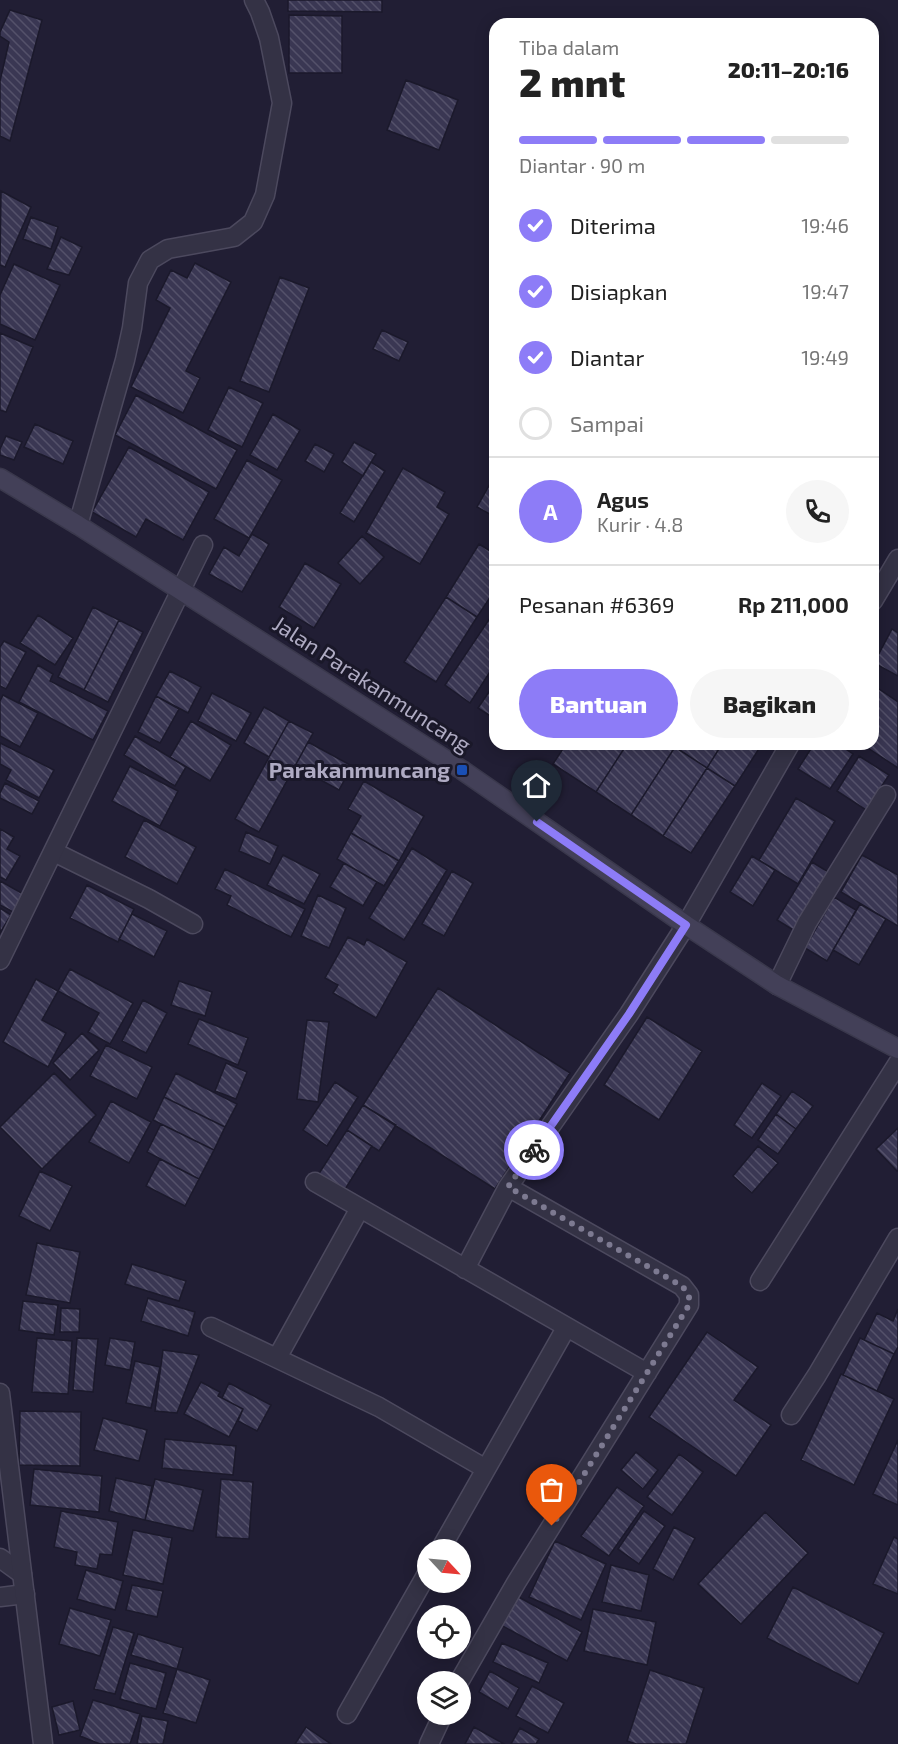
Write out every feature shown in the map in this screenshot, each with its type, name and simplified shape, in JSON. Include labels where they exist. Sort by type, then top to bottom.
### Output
[{"type":"main road","name":"Jalan Parakanmuncang","points":[[0,478],[181,590],[462,770],[777,985],[898,1049]]},
{"type":"street","points":[[78,525],[125,360],[138,283],[150,260],[168,249],[234,237],[253,222],[265,195],[282,103],[269,38],[254,0]]},
{"type":"street","points":[[0,960],[202,545]]},
{"type":"street","points":[[879,592],[898,559]]},
{"type":"street","points":[[465,1269],[508,1187],[629,1014],[686,925],[787,750]]},
{"type":"street","points":[[777,985],[807,923],[886,795]]},
{"type":"street","points":[[54,852],[149,899],[193,924]]},
{"type":"street","points":[[760,1281],[898,1063]]},
{"type":"street","points":[[315,1182],[647,1373]]},
{"type":"street","points":[[465,1671],[516,1583],[689,1305],[689,1295],[682,1286],[508,1187]]},
{"type":"street","points":[[277,1358],[360,1208]]},
{"type":"street","points":[[791,1415],[898,1238]]},
{"type":"street","points":[[211,1327],[386,1410],[486,1468]]},
{"type":"street","points":[[446,1539],[566,1328]]},
{"type":"street","points":[[0,1393],[43,1744]]},
{"type":"street","points":[[0,1558],[22,1574]]},
{"type":"street","points":[[347,1714],[417,1591]]},
{"type":"street","points":[[0,1597],[25,1594]]},
{"type":"street","points":[[429,1744],[438,1725]]},
{"type":"building","points":[[288,0],[382,0],[382,12],[288,11]]},
{"type":"building","points":[[10,10],[42,20],[10,141],[0,136],[0,81],[9,42],[0,36],[0,32]]},
{"type":"building","points":[[289,15],[342,16],[342,73],[289,73]]},
{"type":"building","points":[[406,80],[458,100],[439,150],[387,130]]},
{"type":"building","points":[[1,191],[31,207],[5,267],[0,265]]},
{"type":"building","points":[[31,217],[58,227],[51,249],[23,239]]},
{"type":"building","points":[[61,237],[82,247],[69,275],[47,269]]},
{"type":"building","points":[[195,263],[231,282],[186,371],[200,378],[183,413],[131,387],[170,308],[156,300],[171,270],[187,278]]},
{"type":"building","points":[[14,264],[60,285],[35,340],[0,324],[0,295]]},
{"type":"building","points":[[280,277],[309,288],[269,392],[240,381]]},
{"type":"building","points":[[382,330],[408,342],[399,361],[373,349]]},
{"type":"building","points":[[0,333],[33,347],[6,412],[0,410]]},
{"type":"building","points":[[229,387],[263,403],[242,447],[208,430]]},
{"type":"building","points":[[136,395],[237,450],[216,489],[115,435]]},
{"type":"building","points":[[273,414],[300,430],[277,470],[250,455]]},
{"type":"building","points":[[35,424],[73,441],[63,464],[24,447]]},
{"type":"building","points":[[6,436],[22,442],[14,460],[0,455],[0,449]]},
{"type":"building","points":[[354,442],[376,454],[363,476],[342,462]]},
{"type":"building","points":[[315,444],[334,454],[324,472],[305,461]]},
{"type":"building","points":[[129,447],[209,492],[183,540],[146,519],[136,537],[92,512]]},
{"type":"building","points":[[247,460],[282,480],[249,538],[214,519]]},
{"type":"building","points":[[371,462],[385,471],[354,522],[340,513]]},
{"type":"building","points":[[403,468],[445,492],[437,507],[449,514],[420,564],[366,533]]},
{"type":"building","points":[[489,486],[489,514],[477,507]]},
{"type":"building","points":[[252,534],[269,544],[242,592],[209,574],[224,547],[239,556]]},
{"type":"building","points":[[362,536],[384,557],[360,584],[338,563]]},
{"type":"building","points":[[479,544],[489,550],[489,599],[477,617],[446,597]]},
{"type":"building","points":[[305,563],[341,584],[314,628],[279,607]]},
{"type":"building","points":[[446,597],[477,617],[436,682],[404,662]]},
{"type":"building","points":[[93,607],[119,620],[84,690],[58,677]]},
{"type":"building","points":[[38,615],[73,638],[55,665],[20,643]]},
{"type":"building","points":[[489,619],[489,673],[470,703],[445,685]]},
{"type":"building","points":[[119,620],[143,632],[108,702],[84,690]]},
{"type":"building","points":[[892,629],[898,633],[898,676],[879,666],[879,654]]},
{"type":"building","points":[[4,641],[26,652],[6,689],[0,686],[0,647]]},
{"type":"building","points":[[38,665],[53,674],[50,681],[108,711],[93,740],[19,702]]},
{"type":"building","points":[[170,671],[201,687],[188,713],[156,696]]},
{"type":"building","points":[[879,689],[898,702],[898,768],[871,750],[879,750]]},
{"type":"building","points":[[489,692],[489,715],[478,708]]},
{"type":"building","points":[[212,693],[251,713],[236,741],[198,721]]},
{"type":"building","points":[[3,695],[38,713],[20,747],[0,736],[0,701]]},
{"type":"building","points":[[156,696],[179,709],[160,743],[138,732]]},
{"type":"building","points":[[264,707],[289,721],[269,757],[244,743]]},
{"type":"building","points":[[191,721],[231,745],[210,781],[170,757]]},
{"type":"building","points":[[289,721],[313,733],[259,832],[235,819]]},
{"type":"building","points":[[135,736],[186,767],[175,786],[124,755]]},
{"type":"building","points":[[308,742],[352,766],[339,790],[295,766]]},
{"type":"building","points":[[0,743],[54,770],[39,798],[6,780],[11,770],[0,764]]},
{"type":"building","points":[[562,750],[623,750],[596,792],[553,764]]},
{"type":"building","points":[[623,750],[673,750],[631,815],[596,792]]},
{"type":"building","points":[[673,750],[680,750],[707,768],[663,836],[631,815]]},
{"type":"building","points":[[680,750],[718,750],[707,768]]},
{"type":"building","points":[[718,750],[758,750],[735,786],[707,768]]},
{"type":"building","points":[[810,750],[847,750],[853,754],[830,789],[798,769]]},
{"type":"building","points":[[859,756],[889,775],[866,810],[837,791]]},
{"type":"building","points":[[130,766],[178,791],[160,826],[112,801]]},
{"type":"building","points":[[707,768],[735,786],[691,853],[663,836]]},
{"type":"building","points":[[364,781],[424,816],[399,861],[351,833],[361,816],[348,809]]},
{"type":"building","points":[[5,783],[39,801],[32,814],[0,798]]},
{"type":"building","points":[[796,798],[835,821],[798,884],[759,860]]},
{"type":"building","points":[[144,820],[196,847],[177,884],[125,857]]},
{"type":"building","points":[[0,829],[14,837],[7,849],[20,856],[6,880],[0,877]]},
{"type":"building","points":[[246,832],[278,846],[270,864],[239,851]]},
{"type":"building","points":[[351,833],[399,861],[384,886],[337,859]]},
{"type":"building","points":[[412,848],[447,870],[404,940],[369,918]]},
{"type":"building","points":[[283,855],[320,874],[304,904],[267,885]]},
{"type":"building","points":[[862,855],[898,875],[898,926],[841,892]]},
{"type":"building","points":[[752,856],[775,870],[753,906],[730,892]]},
{"type":"building","points":[[812,862],[830,873],[795,931],[777,920]]},
{"type":"building","points":[[344,863],[377,882],[363,906],[330,887]]},
{"type":"building","points":[[225,869],[305,909],[291,937],[227,905],[231,896],[215,889]]},
{"type":"building","points":[[452,871],[473,883],[444,936],[422,924]]},
{"type":"building","points":[[0,881],[25,895],[15,913],[0,905]]},
{"type":"building","points":[[87,885],[134,909],[118,942],[70,918]]},
{"type":"building","points":[[318,895],[346,908],[329,948],[301,936]]},
{"type":"building","points":[[834,897],[856,910],[827,961],[805,948]]},
{"type":"building","points":[[860,904],[886,919],[859,965],[833,950]]},
{"type":"building","points":[[0,908],[11,915],[0,933]]},
{"type":"building","points":[[132,914],[167,931],[154,957],[119,939]]},
{"type":"building","points":[[348,937],[364,945],[367,939],[407,962],[376,1018],[333,993],[338,985],[325,978]]},
{"type":"building","points":[[70,969],[133,1003],[110,1044],[88,1032],[99,1013],[58,991]]},
{"type":"building","points":[[36,979],[58,991],[42,1020],[66,1033],[48,1067],[3,1042]]},
{"type":"building","points":[[179,981],[212,992],[205,1016],[171,1005]]},
{"type":"building","points":[[438,988],[570,1073],[495,1189],[363,1105]]},
{"type":"building","points":[[143,1000],[167,1013],[146,1053],[122,1041]]},
{"type":"building","points":[[647,1017],[702,1051],[659,1120],[604,1085]]},
{"type":"building","points":[[199,1019],[248,1038],[238,1065],[188,1044]]},
{"type":"building","points":[[307,1020],[329,1022],[318,1102],[297,1099]]},
{"type":"building","points":[[82,1033],[99,1050],[70,1080],[53,1063]]},
{"type":"building","points":[[106,1045],[152,1067],[137,1099],[90,1076]]},
{"type":"building","points":[[226,1063],[247,1072],[236,1099],[215,1091]]},
{"type":"building","points":[[54,1073],[96,1115],[42,1169],[0,1127]]},
{"type":"building","points":[[176,1073],[237,1104],[225,1127],[164,1097]]},
{"type":"building","points":[[335,1082],[358,1097],[327,1146],[303,1130]]},
{"type":"building","points":[[762,1083],[781,1096],[752,1138],[734,1125]]},
{"type":"building","points":[[792,1091],[813,1106],[796,1129],[776,1114]]},
{"type":"building","points":[[164,1097],[225,1127],[214,1150],[153,1120]]},
{"type":"building","points":[[111,1101],[151,1122],[129,1163],[89,1142]]},
{"type":"building","points":[[363,1105],[396,1125],[379,1151],[347,1130]]},
{"type":"building","points":[[776,1114],[796,1129],[778,1154],[758,1140]]},
{"type":"building","points":[[161,1124],[214,1150],[199,1179],[147,1152]]},
{"type":"building","points":[[898,1128],[898,1171],[897,1171],[876,1149]]},
{"type":"building","points":[[347,1130],[372,1146],[344,1191],[318,1175]]},
{"type":"building","points":[[758,1146],[778,1163],[752,1193],[733,1176]]},
{"type":"building","points":[[160,1159],[199,1179],[185,1206],[146,1186]]},
{"type":"building","points":[[40,1171],[72,1186],[50,1231],[19,1216]]},
{"type":"building","points":[[37,1243],[80,1252],[70,1303],[26,1295]]},
{"type":"building","points":[[132,1264],[186,1281],[179,1301],[125,1284]]},
{"type":"building","points":[[148,1298],[195,1312],[188,1336],[141,1321]]},
{"type":"building","points":[[23,1301],[58,1305],[54,1335],[19,1330]]},
{"type":"building","points":[[61,1308],[80,1309],[79,1332],[60,1332]]},
{"type":"building","points":[[898,1309],[898,1347],[894,1354],[864,1340],[877,1313],[893,1321]]},
{"type":"building","points":[[707,1332],[758,1367],[734,1400],[771,1425],[736,1476],[649,1417]]},
{"type":"building","points":[[37,1338],[72,1341],[68,1394],[32,1392]]},
{"type":"building","points":[[77,1338],[98,1339],[93,1392],[73,1390]]},
{"type":"building","points":[[110,1338],[135,1342],[130,1370],[105,1365]]},
{"type":"building","points":[[860,1338],[894,1354],[877,1391],[843,1375]]},
{"type":"building","points":[[163,1350],[199,1355],[177,1413],[155,1411]]},
{"type":"building","points":[[135,1361],[160,1367],[151,1408],[126,1403]]},
{"type":"building","points":[[841,1374],[894,1399],[854,1485],[801,1460]]},
{"type":"building","points":[[201,1382],[220,1392],[218,1396],[243,1409],[229,1437],[184,1414]]},
{"type":"building","points":[[229,1383],[271,1405],[257,1431],[238,1421],[243,1409],[222,1398]]},
{"type":"building","points":[[20,1411],[81,1412],[80,1466],[19,1465]]},
{"type":"building","points":[[103,1418],[147,1430],[139,1461],[94,1450]]},
{"type":"building","points":[[165,1439],[236,1446],[233,1475],[162,1468]]},
{"type":"building","points":[[898,1440],[898,1505],[873,1494]]},
{"type":"building","points":[[636,1452],[658,1470],[643,1489],[621,1470]]},
{"type":"building","points":[[679,1454],[703,1472],[672,1515],[647,1497]]},
{"type":"building","points":[[34,1469],[102,1476],[99,1512],[30,1505]]},
{"type":"building","points":[[116,1478],[152,1486],[145,1520],[109,1511]]},
{"type":"building","points":[[155,1479],[203,1490],[193,1531],[145,1520]]},
{"type":"building","points":[[221,1479],[253,1482],[249,1539],[216,1537]]},
{"type":"building","points":[[617,1487],[644,1506],[609,1556],[581,1536]]},
{"type":"building","points":[[61,1511],[118,1522],[112,1555],[100,1554],[97,1569],[75,1565],[77,1552],[54,1547]]},
{"type":"building","points":[[644,1511],[665,1526],[639,1564],[618,1549]]},
{"type":"building","points":[[765,1512],[808,1553],[741,1624],[698,1584]]},
{"type":"building","points":[[674,1527],[695,1538],[673,1580],[653,1569]]},
{"type":"building","points":[[133,1530],[172,1538],[163,1584],[123,1575]]},
{"type":"building","points":[[894,1537],[898,1539],[898,1594],[873,1584]]},
{"type":"building","points":[[555,1541],[606,1564],[581,1620],[529,1597]]},
{"type":"building","points":[[611,1565],[649,1575],[641,1611],[602,1602]]},
{"type":"building","points":[[86,1570],[123,1581],[115,1610],[77,1599]]},
{"type":"building","points":[[132,1585],[163,1591],[157,1617],[126,1610]]},
{"type":"building","points":[[793,1587],[884,1633],[858,1684],[767,1638]]},
{"type":"building","points":[[515,1595],[582,1632],[567,1661],[499,1624]]},
{"type":"building","points":[[70,1608],[111,1620],[100,1656],[59,1644]]},
{"type":"building","points":[[593,1609],[656,1622],[647,1665],[584,1651]]},
{"type":"building","points":[[113,1627],[134,1633],[115,1694],[94,1689]]},
{"type":"building","points":[[138,1634],[183,1648],[177,1669],[131,1655]]},
{"type":"building","points":[[502,1643],[548,1663],[539,1683],[493,1662]]},
{"type":"building","points":[[130,1663],[166,1673],[156,1709],[120,1699]]},
{"type":"building","points":[[177,1669],[210,1680],[196,1723],[163,1713]]},
{"type":"building","points":[[650,1670],[704,1688],[686,1744],[636,1744],[627,1741]]},
{"type":"building","points":[[490,1671],[519,1688],[508,1709],[479,1692]]},
{"type":"building","points":[[532,1686],[564,1703],[548,1733],[516,1716]]},
{"type":"building","points":[[93,1700],[140,1714],[130,1744],[100,1744],[80,1736]]},
{"type":"building","points":[[73,1701],[80,1730],[59,1735],[52,1707]]},
{"type":"building","points":[[142,1716],[168,1721],[163,1744],[137,1744]]},
{"type":"building","points":[[306,1727],[331,1744],[295,1744]]},
{"type":"building","points":[[474,1727],[504,1744],[465,1744]]},
{"type":"building","points":[[520,1728],[539,1739],[536,1744],[511,1744]]},
{"type":"way so far","points":[[534,1150],[508,1187],[682,1286],[689,1295],[689,1305],[552,1526]]},
{"type":"place","name":"Parakanmuncang","points":[[462,770]]},
{"type":"route","points":[[534,1150],[629,1014],[686,925],[537,822]]}]
